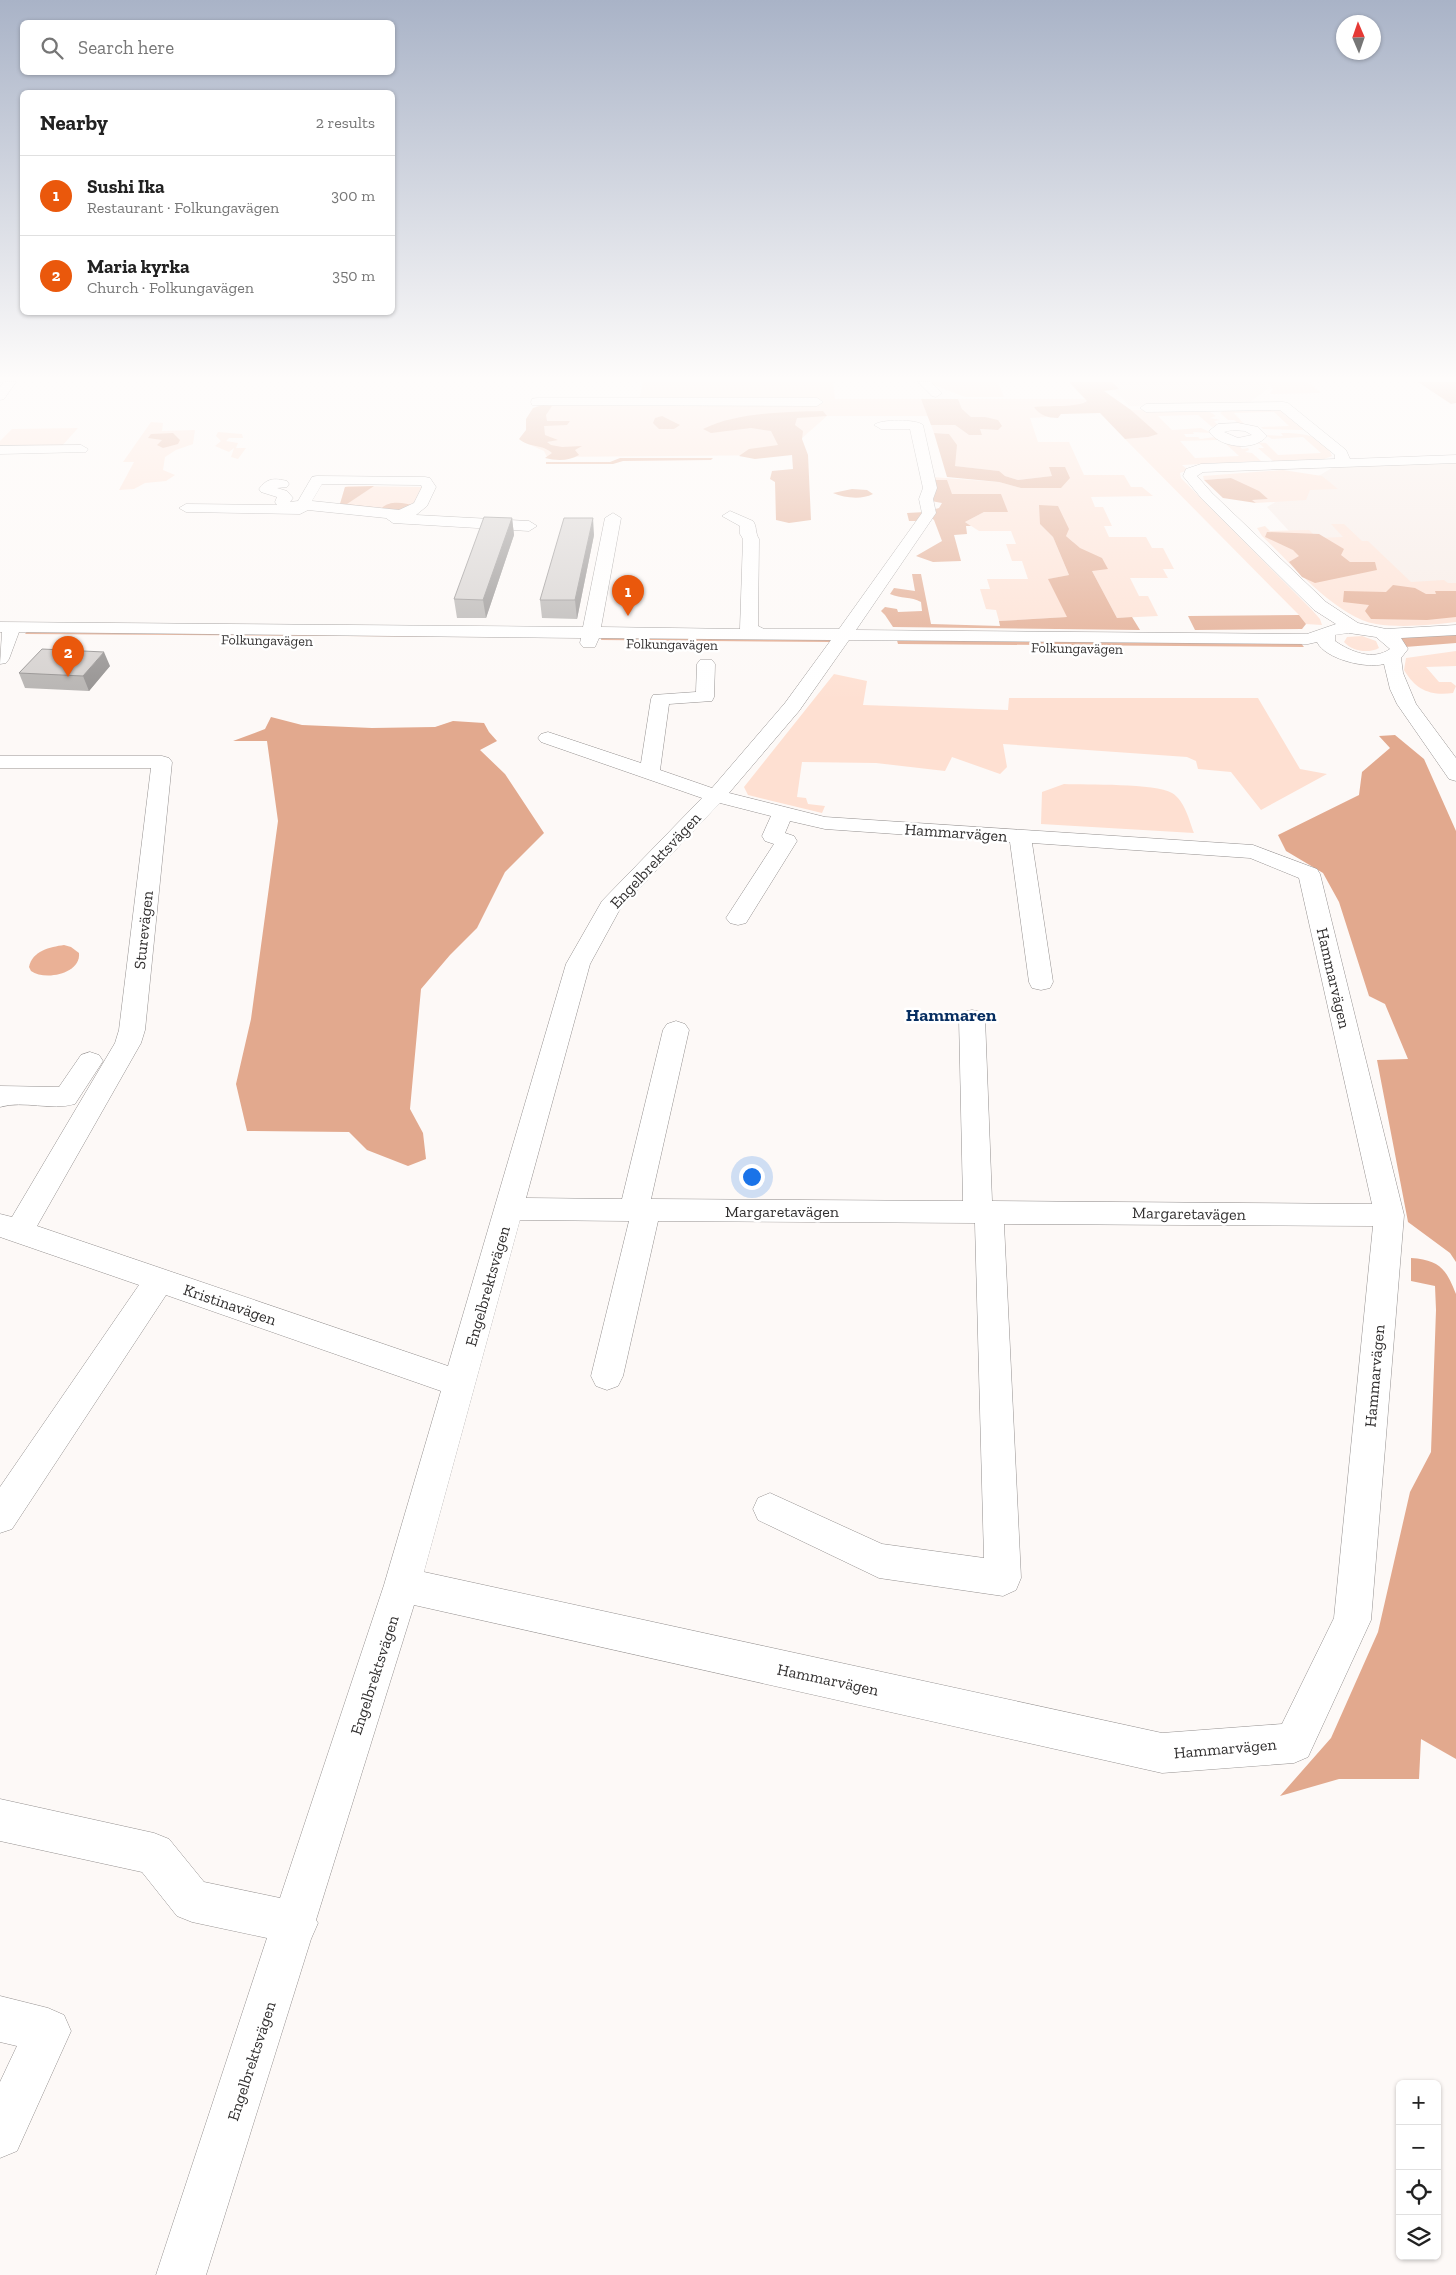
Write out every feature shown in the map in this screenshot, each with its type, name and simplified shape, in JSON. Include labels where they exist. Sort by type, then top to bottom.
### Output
[{"type":"street","points":[[267,488],[282,494],[286,498],[282,502],[286,507],[400,515],[413,513],[427,496],[429,488]]},
{"type":"street","points":[[302,508],[313,488]]},
{"type":"street","name":"Engelbrektsvägen","points":[[182,2275],[296,1923],[402,1585],[578,964],[610,906],[716,796],[792,707],[914,540],[928,515],[926,499],[930,488]]},
{"type":"street","points":[[1202,488],[1320,606],[1353,627],[1384,634],[1456,630]]},
{"type":"street","points":[[186,508],[302,508],[459,523],[529,526]]},
{"type":"street","points":[[730,516],[748,524],[748,534],[751,539],[749,629],[758,632]]},
{"type":"street","points":[[590,638],[613,518]]},
{"type":"street","points":[[1320,606],[1330,632],[1326,643],[1336,651],[1354,658],[1375,660],[1418,648],[1456,645]]},
{"type":"street","name":"Folkungavägen","points":[[5,631],[841,640],[1298,638],[1353,627]]},
{"type":"street","points":[[0,659],[5,631]]},
{"type":"street","name":"Folkungavägen","points":[[590,638],[758,632],[841,640],[1336,651]]},
{"type":"street","points":[[1384,634],[1397,644],[1391,668],[1404,698],[1454,767]]},
{"type":"street","points":[[1354,658],[1404,698]]},
{"type":"street","points":[[650,773],[660,699],[705,698],[706,664]]},
{"type":"street","name":"Hammarvägen","points":[[402,1585],[1162,1753],[1294,1742],[1352,1620],[1389,1215],[1309,874],[1253,852],[825,823],[716,796],[548,738]]},
{"type":"street","name":"Sturevägen","points":[[0,762],[162,762],[132,1030],[128,1042],[9,1228]]},
{"type":"street","points":[[738,918],[786,841],[773,836],[783,813]]},
{"type":"street","points":[[1020,836],[1041,982]]},
{"type":"street","points":[[770,1509],[879,1561],[1003,1578],[972,1018]]},
{"type":"street","points":[[607,1376],[676,1030]]},
{"type":"street","points":[[0,1098],[4,1094],[66,1097],[90,1062]]},
{"type":"street","name":"Margaretavägen","points":[[509,1209],[1389,1215]]},
{"type":"street","name":"Kristinavägen","points":[[9,1228],[460,1384]]},
{"type":"street","points":[[0,1516],[159,1280]]},
{"type":"street","points":[[0,1820],[154,1854],[192,1901],[296,1923]]},
{"type":"street","points":[[0,2019],[48,2031],[0,2134]]},
{"type":"shaded area","points":[[120,488],[136,488],[134,489],[119,490]]},
{"type":"shaded area","points":[[345,488],[424,488],[420,498],[407,512],[340,504]]},
{"type":"shaded area","points":[[345,488],[371,488],[347,504],[382,508],[393,503],[415,506],[407,512],[340,504]]},
{"type":"shaded area","points":[[775,488],[810,488],[811,520],[789,523],[776,520]]},
{"type":"shaded area","points":[[927,488],[950,488],[952,494],[1001,494],[1008,512],[984,512],[965,522],[971,526],[966,526],[967,534],[954,535],[961,561],[933,562],[916,556],[942,541],[934,520],[930,517],[920,521],[909,521],[907,513],[925,512],[939,508],[942,503],[920,499]]},
{"type":"shaded area","points":[[945,488],[1143,488],[1153,496],[1091,497],[1095,507],[1103,507],[1112,526],[1104,526],[1109,537],[1146,537],[1152,548],[1163,548],[1174,569],[1163,569],[1168,578],[1130,578],[1139,596],[1148,596],[1158,616],[1117,618],[1092,571],[1079,555],[1073,542],[1066,536],[1040,524],[1053,537],[1069,575],[1049,579],[1068,617],[999,621],[996,610],[986,609],[980,589],[990,589],[987,579],[1028,579],[1022,561],[1012,561],[1006,544],[1016,544],[1011,531],[979,531],[965,522],[984,512],[1007,512],[952,494]]},
{"type":"shaded area","points":[[1174,488],[1191,488],[1312,610],[1320,619],[1322,625],[1306,624]]},
{"type":"shaded area","points":[[1213,488],[1253,488],[1268,499],[1252,500],[1256,503],[1223,498]]},
{"type":"shaded area","points":[[1249,488],[1338,489],[1310,490],[1306,500],[1256,503],[1251,500],[1268,499]]},
{"type":"shaded area","points":[[1298,488],[1456,488],[1456,584],[1342,589],[1267,507]]},
{"type":"shaded area","points":[[852,489],[867,490],[873,494],[853,498],[833,493]]},
{"type":"shaded area","points":[[1039,505],[1058,506],[1069,529],[1066,536],[1080,548],[1102,558],[1108,569],[1092,571],[1117,618],[1132,617],[1140,630],[893,627],[881,611],[885,607],[897,609],[898,612],[922,611],[921,602],[890,594],[894,588],[915,591],[912,574],[921,574],[931,624],[1000,626],[999,621],[1067,617],[1048,579],[1069,575],[1053,537],[1040,524]]},
{"type":"shaded area","points":[[1331,524],[1344,524],[1362,541],[1368,541],[1411,582],[1444,580],[1448,583],[1456,583],[1456,622],[1396,626],[1376,624],[1361,619],[1345,611],[1315,588],[1262,536],[1257,528],[1265,526],[1270,531],[1309,530],[1317,538],[1343,537]]},
{"type":"shaded area","points":[[1267,532],[1319,534],[1344,549],[1341,555],[1350,562],[1375,562],[1377,570],[1315,583],[1302,577],[1289,562],[1299,556],[1293,550],[1265,537]]},
{"type":"shaded area","points":[[1393,585],[1415,588],[1426,594],[1436,594],[1435,591],[1456,591],[1456,617],[1427,620],[1371,619],[1365,611],[1369,605],[1343,602],[1344,591],[1386,592]]},
{"type":"shaded area","points":[[1299,615],[1306,624],[1302,629],[1195,630],[1188,616]]},
{"type":"shaded area","points":[[29,629],[520,633],[519,637],[25,634]]},
{"type":"shaded area","points":[[602,634],[830,637],[830,642],[601,640]]},
{"type":"shaded area","points":[[1456,634],[1456,643],[1405,647],[1396,638]]},
{"type":"shaded area","points":[[1362,636],[1376,641],[1379,648],[1370,651],[1360,651],[1351,648],[1344,642],[1347,637]]},
{"type":"shaded area","points":[[896,637],[1300,642],[1304,647],[898,644]]},
{"type":"shaded area","points":[[1456,651],[1456,666],[1426,667],[1439,682],[1451,682],[1456,686],[1453,693],[1445,694],[1424,690],[1413,682],[1404,670],[1406,658]]},
{"type":"shaded area","points":[[834,674],[867,681],[863,705],[1008,710],[1009,698],[1258,698],[1300,769],[1327,774],[1261,810],[1231,772],[1198,769],[1196,761],[1187,757],[1003,744],[1007,767],[1000,774],[952,757],[945,771],[876,763],[802,762],[797,797],[806,798],[808,804],[825,806],[822,813],[748,795],[744,787]]},
{"type":"shaded area","points":[[271,717],[302,725],[372,728],[435,727],[453,721],[484,723],[497,741],[480,750],[505,774],[544,833],[505,872],[477,928],[450,955],[421,989],[410,1109],[423,1133],[426,1159],[408,1166],[367,1150],[349,1132],[247,1131],[236,1084],[251,1019],[278,821],[267,741],[233,741],[265,729]]},
{"type":"shaded area","points":[[1395,735],[1424,759],[1456,831],[1456,1262],[1450,1253],[1408,1222],[1377,1060],[1408,1059],[1385,1004],[1369,996],[1339,902],[1323,873],[1286,851],[1278,835],[1359,795],[1362,772],[1390,748],[1379,736]]},
{"type":"shaded area","points":[[1064,784],[1136,786],[1172,793],[1183,806],[1194,833],[1041,824],[1042,792]]},
{"type":"shaded area","points":[[64,945],[71,947],[79,953],[78,960],[68,971],[61,974],[45,975],[31,971],[29,967],[34,957],[42,951]]},
{"type":"shaded area","points":[[1411,1258],[1429,1261],[1441,1267],[1449,1278],[1456,1294],[1456,1759],[1421,1739],[1419,1779],[1339,1779],[1280,1796],[1331,1738],[1378,1632],[1410,1492],[1431,1452],[1436,1310],[1435,1286],[1411,1281]]},
{"type":"building","points":[[484,517],[512,518],[483,600],[454,599]]},
{"type":"building","points":[[564,518],[593,518],[575,600],[540,600]]},
{"type":"building","points":[[42,649],[104,652],[83,676],[19,673]]},
{"type":"place","name":"Sushi Ika","points":[[628,616]]},
{"type":"place","name":"Maria kyrka","points":[[68,677]]},
{"type":"district","name":"Hammaren","points":[[951,1015]]}]
